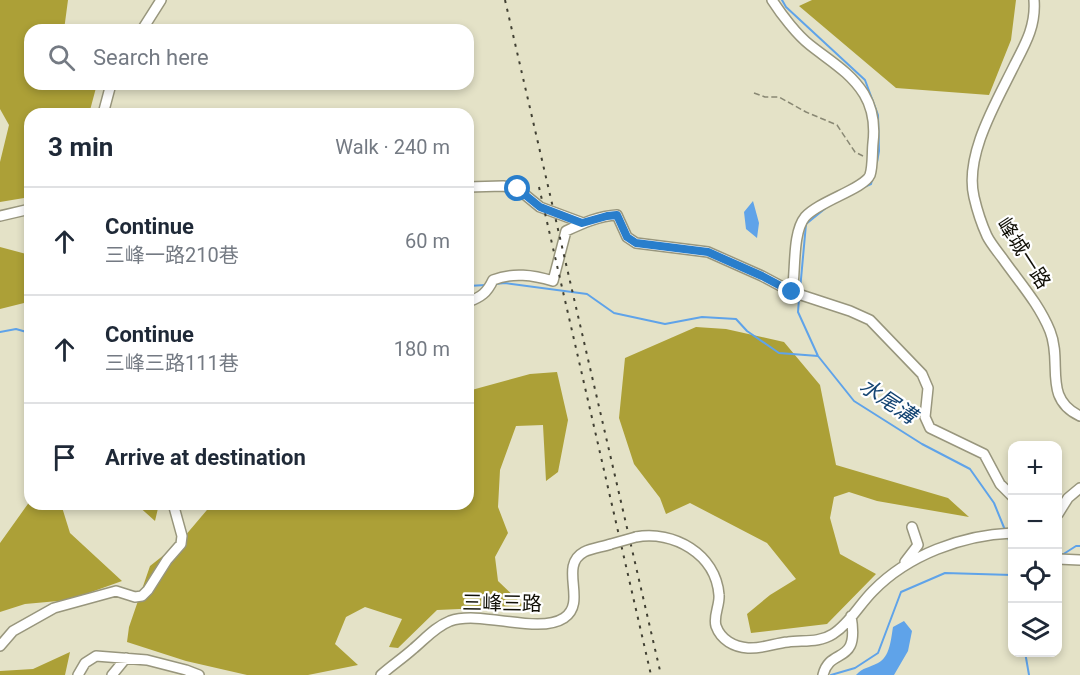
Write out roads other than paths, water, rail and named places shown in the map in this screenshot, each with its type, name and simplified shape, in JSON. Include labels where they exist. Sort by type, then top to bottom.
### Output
[{"type":"street","points":[[146,24],[161,0]]},
{"type":"street","points":[[772,0],[808,44],[839,66],[863,93],[873,119],[874,138],[870,175],[862,183],[817,207],[805,217],[799,228],[793,293]]},
{"type":"street","name":"峰城一路","points":[[1034,0],[1033,28],[993,110],[975,155],[972,174],[974,196],[988,238],[1043,314],[1055,347],[1055,387],[1063,404],[1080,416]]},
{"type":"street","points":[[105,108],[109,90]]},
{"type":"street","points":[[474,187],[503,186],[518,189],[540,207],[582,223]]},
{"type":"street","points":[[0,216],[24,210]]},
{"type":"street","points":[[474,300],[489,290],[493,280],[503,276],[522,274],[553,281],[566,231],[582,223],[617,215],[627,237],[636,243],[708,252],[793,293],[850,311],[870,320],[922,374],[928,388],[925,417],[930,428],[984,454],[999,484],[1011,495]]},
{"type":"street","points":[[1062,508],[1068,498],[1080,488]]},
{"type":"street","points":[[0,645],[13,631],[54,608],[116,591],[135,597],[142,596],[181,544],[182,536],[175,510]]},
{"type":"street","points":[[900,569],[918,545],[912,527]]},
{"type":"street","name":"三峰三路","points":[[381,675],[449,621],[469,618],[546,623],[564,618],[574,604],[572,570],[575,560],[583,552],[636,537],[657,535],[672,538],[685,544],[701,558],[718,586],[719,597],[715,623],[718,631],[728,643],[756,648],[787,642],[824,639],[839,630],[876,587],[924,554],[966,540],[1008,533]]},
{"type":"street","points":[[1062,560],[1080,560]]},
{"type":"street","points":[[823,675],[829,662],[846,652],[853,643],[851,616]]},
{"type":"street","points":[[78,675],[85,663],[96,656],[167,665],[199,675]]},
{"type":"street","points":[[112,675],[126,658]]},
{"type":"water","points":[[753,201],[759,223],[757,238],[746,229],[744,212]]},
{"type":"water","points":[[904,621],[912,631],[908,651],[894,675],[856,675],[885,657],[893,627]]},
{"type":"waterway","name":"水尾溝","points":[[782,0],[786,7],[865,80],[878,115],[877,162]]},
{"type":"waterway","name":"水尾溝","points":[[864,187],[871,184],[872,180]]},
{"type":"waterway","name":"水尾溝","points":[[800,290],[806,224],[827,207]]},
{"type":"waterway","points":[[495,284],[505,283],[587,294],[614,313],[665,324],[702,317],[736,319],[747,331],[779,353],[818,356]]},
{"type":"waterway","points":[[474,286],[486,285]]},
{"type":"waterway","name":"水尾溝","points":[[799,299],[798,312],[818,356],[854,401],[922,444],[970,469],[994,503],[1005,530]]},
{"type":"waterway","points":[[0,332],[16,329],[24,331]]},
{"type":"waterway","name":"水尾溝","points":[[1062,555],[1080,546]]},
{"type":"waterway","points":[[831,675],[855,668],[878,653],[901,592],[945,573],[1008,575]]},
{"type":"waterway","points":[[1026,657],[1029,675]]},
{"type":"railway","points":[[505,0],[661,675]]},
{"type":"railway","points":[[539,187],[651,675]]}]
